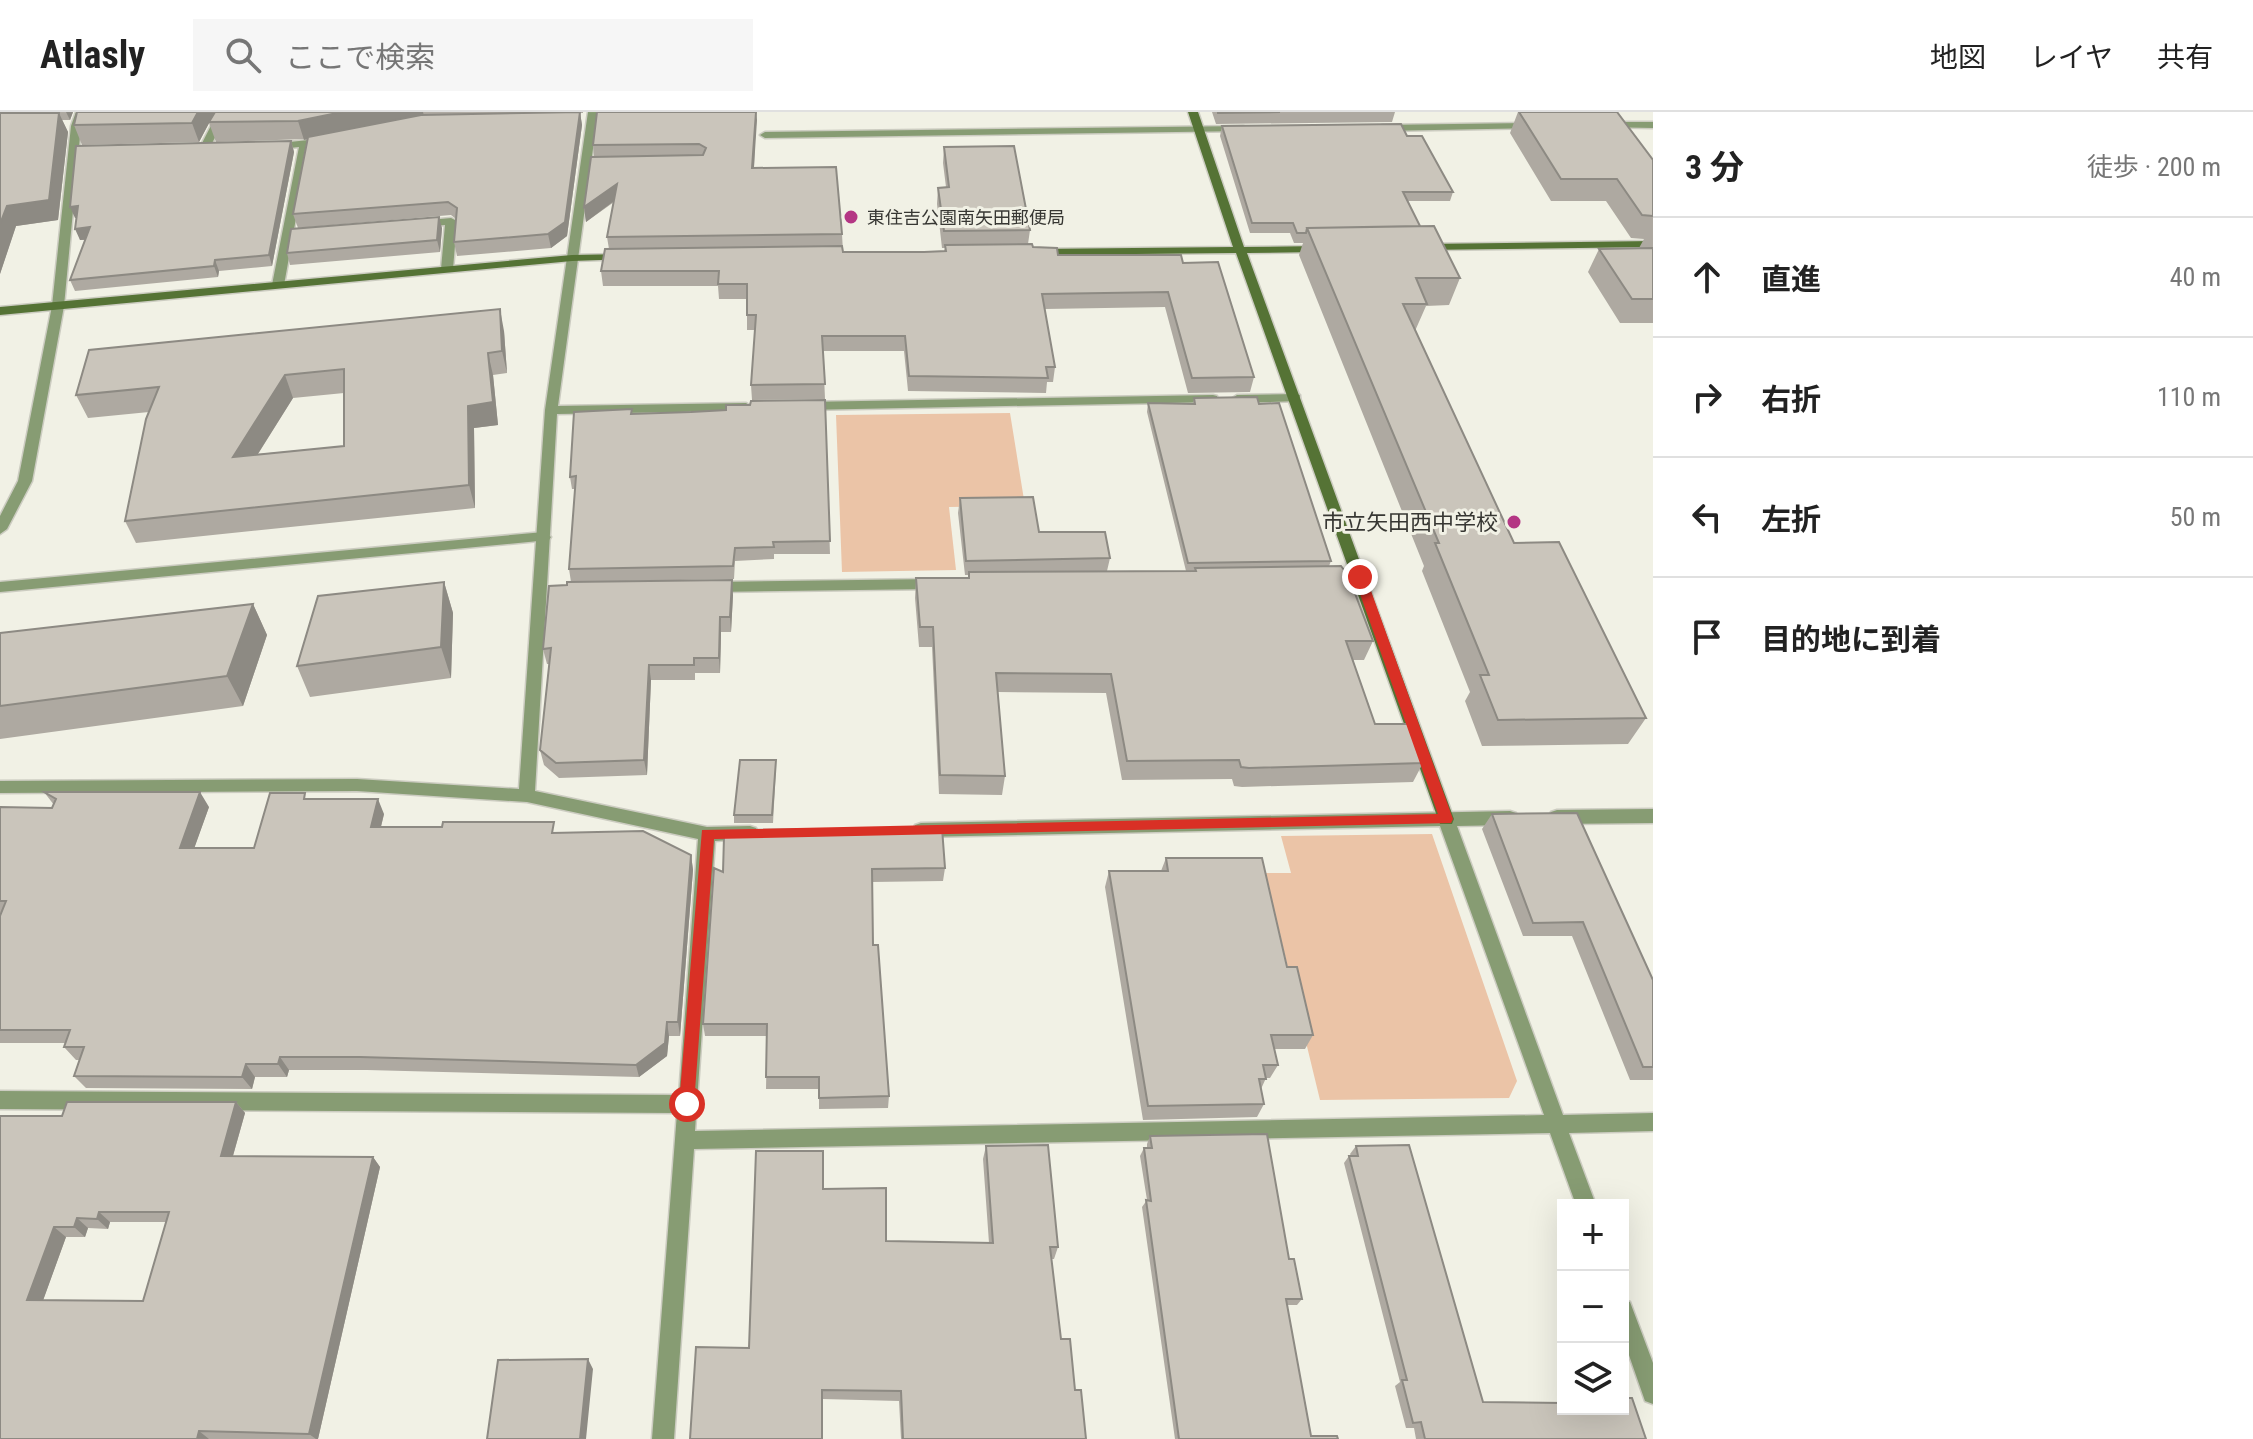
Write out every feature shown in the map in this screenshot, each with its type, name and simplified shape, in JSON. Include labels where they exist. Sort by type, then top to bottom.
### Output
[{"type":"street","points":[[0,529],[25,481],[58,306],[73,151],[81,112]]},
{"type":"street","points":[[204,149],[223,112]]},
{"type":"street","points":[[1193,112],[1240,250],[1296,398],[1352,577],[1446,819],[1584,1199]]},
{"type":"street","points":[[527,796],[548,589],[544,537],[551,410],[592,116],[577,119]]},
{"type":"street","points":[[1591,125],[1653,125]]},
{"type":"street","points":[[61,126],[76,126]]},
{"type":"street","points":[[1372,128],[1544,126]]},
{"type":"street","points":[[765,135],[1262,129]]},
{"type":"street","points":[[261,147],[304,146],[334,140]]},
{"type":"street","points":[[278,285],[304,146]]},
{"type":"street","points":[[189,149],[218,148]]},
{"type":"street","points":[[73,151],[88,151]]},
{"type":"street","points":[[585,165],[599,165]]},
{"type":"street","points":[[406,225],[451,221],[447,269]]},
{"type":"street","points":[[286,235],[301,234]]},
{"type":"street","points":[[1415,247],[1653,244]]},
{"type":"street","points":[[1017,253],[1336,249]]},
{"type":"street","points":[[0,311],[572,258],[635,257]]},
{"type":"street","points":[[789,406],[1296,398]]},
{"type":"street","points":[[551,410],[757,406]]},
{"type":"street","points":[[0,587],[544,537]]},
{"type":"street","points":[[698,587],[950,583]]},
{"type":"street","points":[[0,787],[357,785],[527,796],[707,834],[770,833]]},
{"type":"street","points":[[896,830],[1653,816]]},
{"type":"street","points":[[663,1439],[707,834]]},
{"type":"street","points":[[0,1100],[687,1104]]},
{"type":"street","points":[[684,1140],[1653,1122]]},
{"type":"street","points":[[1629,1326],[1653,1393]]},
{"type":"shaded area","points":[[1010,413],[1025,506],[949,507],[956,570],[842,572],[836,415]]},
{"type":"shaded area","points":[[1432,834],[1517,1081],[1509,1098],[1320,1100],[1265,873],[1291,873],[1281,836]]},
{"type":"building","points":[[77,112],[198,112],[192,123],[74,125]]},
{"type":"building","points":[[215,112],[342,112],[298,121],[209,122]]},
{"type":"building","points":[[580,112],[565,222],[548,234],[454,242],[457,208],[448,202],[293,214],[308,137],[421,115]]},
{"type":"building","points":[[597,112],[756,112],[752,168],[836,167],[842,234],[607,237],[617,184],[584,207],[591,157],[703,155],[706,148],[699,144],[593,145]]},
{"type":"building","points":[[1519,112],[1617,112],[1653,160],[1653,216],[1642,215],[1617,179],[1561,179]]},
{"type":"building","points":[[0,113],[59,113],[49,200],[7,206],[0,224]]},
{"type":"building","points":[[1401,124],[1407,136],[1422,136],[1453,192],[1403,192],[1420,226],[1307,228],[1306,233],[1297,233],[1293,223],[1252,223],[1222,126]]},
{"type":"building","points":[[291,141],[269,255],[215,260],[214,266],[70,280],[90,227],[75,229],[78,206],[70,207],[76,146]]},
{"type":"building","points":[[1014,146],[1030,230],[944,231],[938,188],[949,187],[944,147]]},
{"type":"building","points":[[439,217],[437,240],[287,253],[291,229]]},
{"type":"building","points":[[1434,226],[1460,278],[1416,278],[1427,304],[1403,304],[1514,543],[1559,542],[1646,718],[1498,720],[1480,675],[1489,675],[1435,543],[1439,543],[1307,228]]},
{"type":"building","points":[[1032,244],[1033,247],[1057,248],[1058,255],[1181,255],[1183,263],[1218,262],[1254,377],[1192,378],[1168,292],[1042,294],[1055,367],[1046,367],[1048,378],[909,376],[905,336],[822,336],[825,384],[751,385],[756,315],[747,315],[747,284],[718,284],[719,271],[601,271],[605,249],[842,246],[843,252],[924,252],[946,251],[945,245]]},
{"type":"building","points":[[1653,248],[1653,299],[1632,299],[1599,249]]},
{"type":"building","points":[[500,309],[502,351],[488,353],[493,402],[468,406],[469,485],[125,521],[146,419],[159,387],[76,395],[89,350]],"holes":[[[344,369],[344,446],[233,457],[285,375]]]},
{"type":"building","points":[[1257,397],[1259,404],[1279,403],[1331,561],[1188,563],[1148,403],[1195,404],[1194,398]]},
{"type":"building","points":[[825,400],[830,541],[773,542],[774,547],[735,548],[733,566],[569,569],[576,476],[570,477],[574,412],[632,409],[631,414],[691,412],[726,410],[726,405],[750,405],[751,401]]},
{"type":"building","points":[[1033,497],[1039,532],[1105,532],[1110,558],[966,561],[960,498]]},
{"type":"building","points":[[1341,566],[1348,575],[1373,641],[1346,641],[1375,724],[1409,724],[1423,763],[1249,768],[1241,767],[1239,760],[1127,761],[1111,674],[996,673],[1005,776],[940,775],[933,627],[920,627],[916,578],[969,578],[969,572],[1196,571],[1195,568]]},
{"type":"building","points":[[732,580],[730,617],[720,617],[719,658],[694,658],[694,665],[649,665],[644,760],[556,763],[540,750],[551,648],[543,649],[549,586],[567,585],[567,582]]},
{"type":"building","points":[[444,582],[441,647],[297,666],[318,596]]},
{"type":"building","points":[[253,604],[227,676],[0,706],[0,633]]},
{"type":"building","points":[[740,760],[776,760],[772,815],[734,815]]},
{"type":"building","points":[[44,792],[200,792],[180,848],[254,848],[270,793],[305,793],[304,799],[378,799],[371,827],[442,827],[443,822],[554,822],[552,833],[643,831],[691,855],[678,1022],[667,1022],[665,1043],[636,1065],[280,1057],[278,1064],[246,1064],[242,1077],[74,1076],[84,1047],[64,1047],[70,1030],[0,1030],[0,916],[6,901],[0,901],[0,807],[52,808],[56,799]]},
{"type":"building","points":[[1577,813],[1653,980],[1653,1067],[1643,1067],[1583,922],[1533,923],[1492,814]]},
{"type":"building","points":[[942,828],[945,868],[872,869],[873,945],[878,945],[889,1096],[819,1098],[819,1077],[766,1077],[767,1024],[703,1024],[714,868],[723,872],[724,837],[730,837],[731,830]]},
{"type":"building","points":[[1166,858],[1262,858],[1287,967],[1297,967],[1313,1035],[1271,1035],[1278,1065],[1263,1065],[1266,1079],[1259,1079],[1264,1104],[1148,1106],[1109,871],[1168,871]]},
{"type":"building","points":[[67,1102],[236,1102],[221,1156],[373,1157],[309,1434],[199,1431],[197,1439],[0,1439],[0,1116],[62,1116]],"holes":[[[99,1212],[169,1212],[143,1301],[27,1300],[54,1227],[74,1227],[77,1218],[97,1219]]]},
{"type":"building","points":[[1267,1134],[1289,1259],[1294,1259],[1302,1299],[1286,1299],[1311,1436],[1337,1436],[1338,1439],[1179,1439],[1146,1200],[1151,1201],[1144,1148],[1152,1148],[1150,1136]]},
{"type":"building","points":[[1048,1145],[1058,1247],[1050,1247],[1061,1339],[1070,1339],[1075,1390],[1081,1390],[1086,1439],[903,1439],[901,1391],[822,1390],[822,1439],[690,1439],[696,1347],[749,1348],[756,1151],[823,1151],[823,1189],[886,1188],[886,1241],[993,1243],[986,1146]]},
{"type":"building","points":[[1409,1145],[1483,1402],[1557,1403],[1557,1415],[1629,1415],[1629,1398],[1632,1398],[1646,1439],[1425,1439],[1421,1422],[1413,1423],[1402,1380],[1407,1380],[1349,1156],[1358,1156],[1356,1146]]},
{"type":"building","points":[[588,1359],[580,1439],[487,1439],[498,1360]]},
{"type":"place","name":"東住吉公園南矢田郵便局","points":[[851,217]]},
{"type":"place","name":"市立矢田西中学校","points":[[1514,522]]},
{"type":"route","points":[[687,1104],[707,834],[1446,819],[1360,577]]}]
